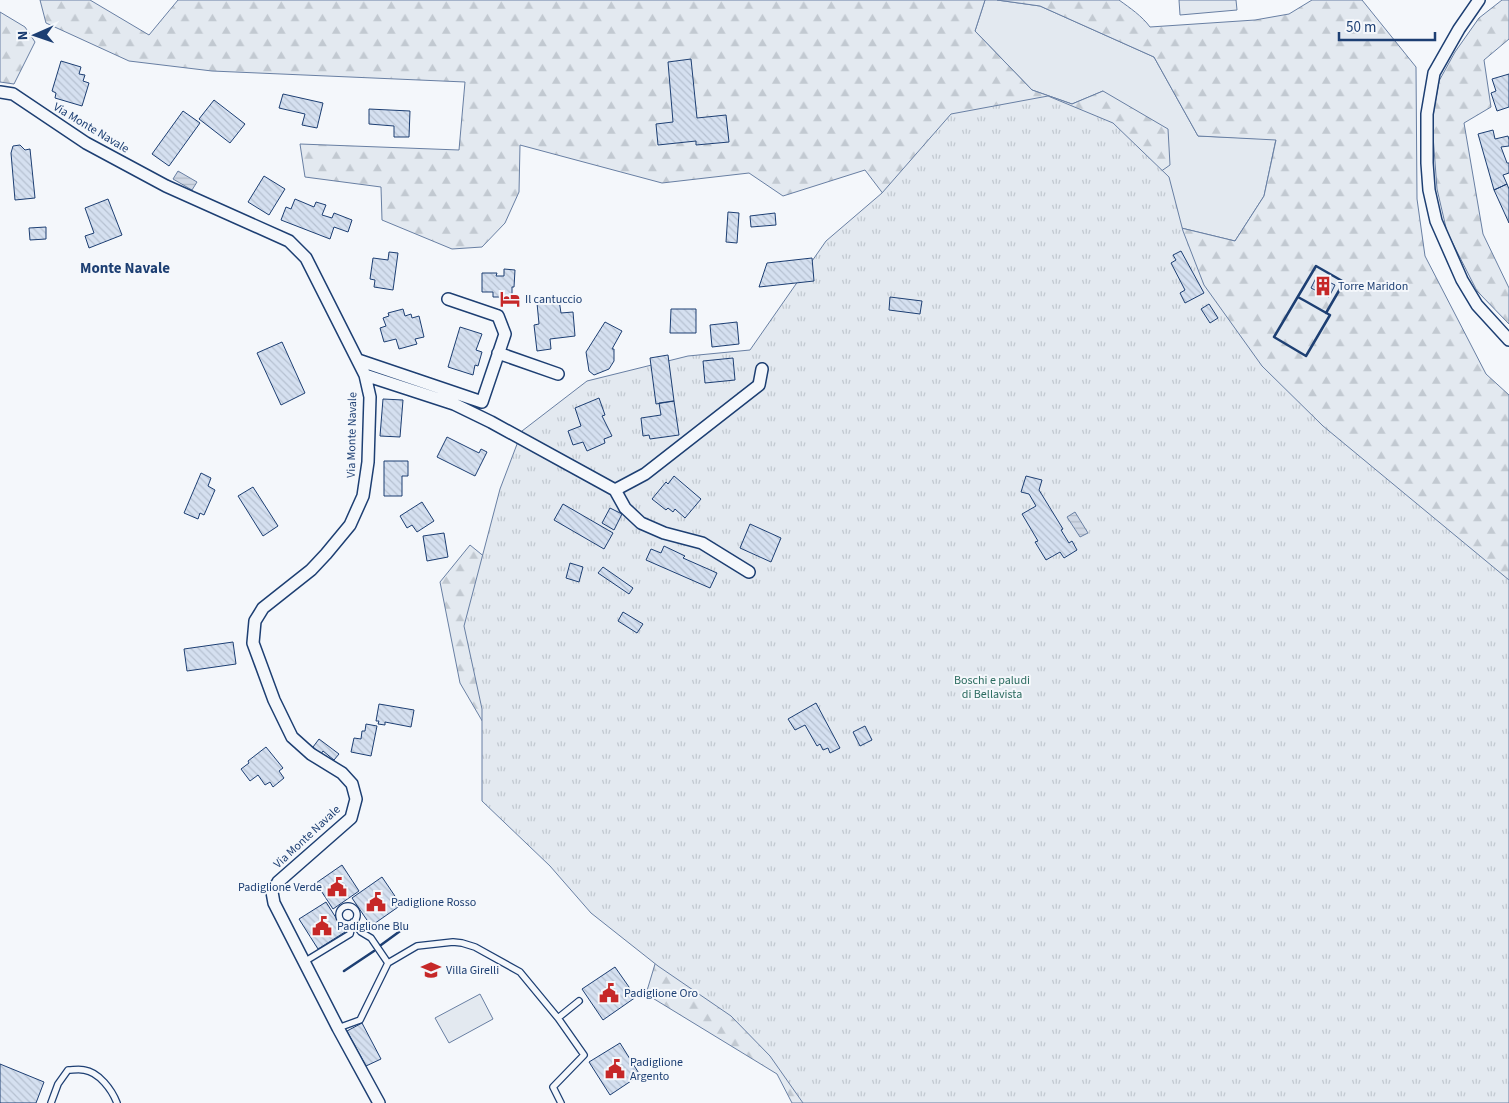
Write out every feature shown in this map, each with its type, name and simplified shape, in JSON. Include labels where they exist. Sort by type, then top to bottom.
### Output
[{"type":"street","points":[[1479,0],[1459,29],[1434,73],[1427,114],[1429,190],[1436,222],[1462,280],[1476,305],[1509,340]]},
{"type":"street","name":"Via Monte Navale","points":[[0,92],[13,94],[86,143],[166,186],[289,242],[306,258],[365,375],[370,397],[368,462],[363,496],[350,525],[326,554],[311,570],[263,608],[255,621],[253,643],[274,700],[292,737],[311,754],[342,773],[352,784],[356,799],[351,818],[278,882],[272,892],[274,903],[379,1103]]},
{"type":"street","points":[[358,360],[482,402],[505,334],[498,316],[448,299]]},
{"type":"street","points":[[498,353],[558,374]]},
{"type":"street","points":[[749,572],[702,543],[664,533],[641,523],[625,508],[616,490],[645,474],[759,385],[762,369]]},
{"type":"street","name":"Via Monte Navale","points":[[365,375],[454,404],[616,490]]},
{"type":"lane","points":[[304,962],[350,934],[353,922],[361,932],[371,938],[388,963]]},
{"type":"lane","points":[[338,1028],[360,1020],[388,963],[417,946],[437,943],[462,943],[474,947],[520,972],[558,1018],[584,1055],[553,1086],[561,1103]]},
{"type":"lane","points":[[558,1018],[579,1001]]},
{"type":"lane","points":[[51,1103],[58,1084],[68,1070],[86,1070],[101,1079],[114,1094],[118,1103]]},
{"type":"green space","name":"Boschi e paludi di Bellavista","points":[[40,0],[90,0],[149,35],[178,0],[985,0],[975,31],[1032,90],[1072,104],[1103,91],[1168,129],[1170,165],[1150,179],[1173,226],[1235,241],[1264,196],[1276,140],[1198,136],[1154,57],[1040,6],[997,0],[1119,0],[1140,16],[1150,27],[1255,20],[1289,14],[1312,0],[1362,0],[1416,67],[1417,199],[1425,256],[1486,374],[1509,395],[1509,1103],[792,1103],[777,1074],[646,994],[677,891],[522,789],[460,683],[440,582],[470,545],[524,589],[897,212],[865,170],[783,196],[749,173],[662,183],[520,145],[519,192],[505,223],[482,247],[452,249],[382,220],[381,187],[305,177],[300,144],[459,150],[465,82],[212,71],[129,61],[46,23]]},
{"type":"green space","points":[[985,0],[1040,6],[1154,57],[1198,136],[1276,139],[1264,196],[1235,241],[1173,226],[1103,91],[1072,104],[1032,90],[975,31]]},
{"type":"green space","points":[[1179,0],[1236,0],[1237,10],[1180,15]]},
{"type":"green space","points":[[1502,0],[1509,0],[1509,39],[1484,60],[1491,107],[1464,123],[1483,234],[1509,288],[1509,324],[1477,291],[1447,232],[1437,189],[1432,122],[1439,81],[1455,52],[1479,18]]},
{"type":"green space","points":[[0,12],[25,27],[35,42],[14,84],[0,82]]},
{"type":"green space","name":"Boschi e paludi di Bellavista","points":[[1048,96],[1113,123],[1169,177],[1183,231],[1204,285],[1262,366],[1323,426],[1509,580],[1509,1103],[803,1103],[770,1056],[731,1016],[658,966],[591,913],[550,866],[482,801],[482,709],[464,626],[500,489],[522,431],[587,381],[688,356],[750,350],[826,241],[882,193],[951,114]]},
{"type":"green space","points":[[480,994],[493,1019],[449,1043],[435,1018]]},
{"type":"shaded area","points":[[178,171],[197,182],[192,190],[173,179]]},
{"type":"shaded area","points":[[1075,512],[1088,533],[1080,537],[1067,517]]},
{"type":"building","points":[[691,59],[697,118],[726,115],[729,142],[696,145],[696,141],[658,145],[656,124],[673,122],[668,62]]},
{"type":"building","points":[[61,61],[81,67],[79,74],[85,75],[83,81],[89,83],[82,106],[55,98],[56,93],[52,91]]},
{"type":"building","points":[[1509,74],[1509,107],[1497,111],[1491,93],[1496,91],[1492,79]]},
{"type":"building","points":[[283,94],[323,103],[317,128],[302,125],[305,114],[279,108]]},
{"type":"building","points":[[214,100],[245,124],[230,143],[199,119]]},
{"type":"building","points":[[369,109],[410,111],[409,137],[394,137],[394,126],[369,124]]},
{"type":"building","points":[[183,111],[200,123],[169,166],[152,154]]},
{"type":"building","points":[[1493,130],[1495,139],[1508,136],[1509,140],[1509,146],[1501,147],[1507,163],[1509,163],[1509,173],[1503,175],[1507,184],[1494,190],[1478,134]]},
{"type":"building","points":[[20,145],[25,150],[30,149],[35,198],[15,200],[11,153],[13,146]]},
{"type":"building","points":[[264,176],[285,189],[269,215],[248,202]]},
{"type":"building","points":[[1507,184],[1509,189],[1509,223],[1494,190]]},
{"type":"building","points":[[108,199],[122,235],[89,248],[85,236],[94,233],[85,208]]},
{"type":"building","points":[[295,199],[314,207],[316,202],[326,205],[322,215],[332,218],[334,213],[352,220],[348,232],[334,227],[330,239],[281,220],[286,207],[291,209]]},
{"type":"building","points":[[728,212],[739,213],[737,243],[726,242]]},
{"type":"building","points":[[775,213],[776,225],[751,227],[750,216]]},
{"type":"building","points":[[46,227],[46,239],[30,240],[29,228]]},
{"type":"building","points":[[1181,251],[1204,293],[1185,303],[1180,293],[1185,290],[1171,263],[1176,260],[1173,255]]},
{"type":"building","points":[[389,252],[398,253],[393,290],[374,287],[375,280],[370,279],[373,258],[388,260]]},
{"type":"building","points":[[812,258],[814,281],[759,287],[767,263]]},
{"type":"building","points":[[504,269],[515,270],[512,301],[493,297],[493,292],[482,292],[482,273],[497,273],[496,276],[504,276]]},
{"type":"building","name":"Torre Maridon","points":[[1317,276],[1335,285],[1329,297],[1311,288]]},
{"type":"building","points":[[890,297],[922,301],[920,314],[889,310]]},
{"type":"building","points":[[559,300],[561,313],[573,312],[575,336],[550,339],[551,349],[537,351],[534,325],[539,324],[537,303]]},
{"type":"building","points":[[1209,304],[1218,318],[1210,323],[1201,309]]},
{"type":"building","points":[[403,309],[405,316],[411,314],[412,318],[419,316],[424,337],[415,339],[417,344],[399,349],[396,339],[384,342],[380,328],[386,326],[383,318],[389,316],[388,313]]},
{"type":"building","points":[[671,309],[696,309],[696,333],[670,333]]},
{"type":"building","points":[[605,322],[622,331],[612,349],[614,349],[614,361],[609,369],[594,375],[589,371],[586,352]]},
{"type":"building","points":[[737,322],[739,344],[712,347],[710,325]]},
{"type":"building","points":[[460,327],[482,334],[476,350],[482,352],[478,366],[475,365],[473,375],[448,367]]},
{"type":"building","points":[[282,342],[305,393],[281,405],[257,353]]},
{"type":"building","points":[[668,355],[674,401],[656,404],[650,358]]},
{"type":"building","points":[[733,358],[735,380],[705,383],[703,361]]},
{"type":"building","points":[[599,398],[605,415],[602,416],[612,436],[604,439],[605,443],[587,451],[583,442],[573,445],[568,431],[581,426],[575,408]]},
{"type":"building","points":[[383,399],[403,400],[400,437],[380,436]]},
{"type":"building","points":[[674,401],[679,435],[650,439],[649,435],[643,436],[641,418],[661,415],[659,403]]},
{"type":"building","points":[[447,437],[479,453],[481,449],[487,452],[475,476],[437,457]]},
{"type":"building","points":[[384,461],[408,461],[408,476],[402,476],[402,496],[384,496]]},
{"type":"building","points":[[201,473],[211,478],[208,486],[215,490],[204,515],[200,513],[198,519],[184,513]]},
{"type":"building","points":[[674,476],[701,499],[685,518],[675,509],[673,512],[668,508],[666,510],[652,499],[666,482],[668,484]]},
{"type":"building","points":[[1026,476],[1042,480],[1039,490],[1063,529],[1061,530],[1069,543],[1072,541],[1077,550],[1064,558],[1060,552],[1046,560],[1035,542],[1038,541],[1022,514],[1036,506],[1029,494],[1021,492]]},
{"type":"building","points":[[253,487],[278,526],[263,536],[238,496]]},
{"type":"building","points":[[422,502],[434,521],[417,532],[412,525],[407,528],[400,516]]},
{"type":"building","points":[[563,504],[613,533],[604,549],[554,520]]},
{"type":"building","points":[[610,508],[622,514],[614,530],[602,523]]},
{"type":"building","points":[[750,524],[781,538],[771,562],[740,548]]},
{"type":"building","points":[[444,533],[448,557],[427,561],[423,536]]},
{"type":"building","points":[[664,546],[685,556],[683,558],[717,573],[710,588],[646,560],[651,549],[661,553]]},
{"type":"building","points":[[570,563],[583,567],[579,582],[566,578]]},
{"type":"building","points":[[603,567],[633,588],[629,594],[598,573]]},
{"type":"building","points":[[623,612],[643,624],[637,633],[618,621]]},
{"type":"building","points":[[233,642],[236,664],[187,671],[184,649]]},
{"type":"building","points":[[816,703],[840,748],[830,753],[828,748],[823,750],[820,744],[817,746],[805,725],[795,730],[788,719]]},
{"type":"building","points":[[379,704],[414,710],[411,727],[385,722],[385,725],[378,724],[379,721],[376,721]]},
{"type":"building","points":[[366,724],[377,726],[371,756],[351,752],[354,738],[361,739],[362,731],[365,731]]},
{"type":"building","points":[[865,726],[872,740],[860,746],[853,732]]},
{"type":"building","points":[[319,739],[339,754],[334,760],[323,751],[321,754],[313,747]]},
{"type":"building","points":[[266,747],[283,768],[279,771],[284,778],[273,787],[270,782],[265,785],[258,775],[250,781],[241,769]]},
{"type":"building","name":"Padiglione Verde","points":[[342,865],[359,891],[333,909],[316,883]]},
{"type":"building","name":"Padiglione Rosso","points":[[382,877],[401,905],[371,926],[352,898]]},
{"type":"building","name":"Padiglione Blu","points":[[326,902],[345,932],[318,949],[299,919]]},
{"type":"building","name":"Padiglione Oro","points":[[615,967],[636,997],[603,1020],[582,989]]},
{"type":"building","points":[[362,1023],[381,1059],[366,1066],[347,1031]]},
{"type":"building","name":"Padiglione Argento","points":[[620,1043],[640,1075],[610,1095],[589,1062]]},
{"type":"building","points":[[0,1064],[44,1082],[36,1103],[0,1103]]},
{"type":"wall","points":[[1298,297],[1306,302],[1322,310],[1326,313],[1330,315],[1306,356],[1274,337],[1316,266],[1344,282],[1326,313]]},
{"type":"wall","points":[[381,945],[407,926]]},
{"type":"wall","points":[[344,971],[374,951]]},
{"type":"place","name":"Torre Maridon","points":[[1323,286]]},
{"type":"place","name":"Il cantuccio","points":[[510,299]]},
{"type":"place","name":"Padiglione Verde","points":[[337,887]]},
{"type":"place","name":"Padiglione Rosso","points":[[376,902]]},
{"type":"place","name":"Padiglione Blu","points":[[322,926]]},
{"type":"place","name":"Villa Girelli","points":[[431,970]]},
{"type":"place","name":"Padiglione Oro","points":[[609,993]]},
{"type":"place","name":"Padiglione Argento","points":[[615,1069]]},
{"type":"district","name":"Monte Navale","points":[[125,268]]}]
